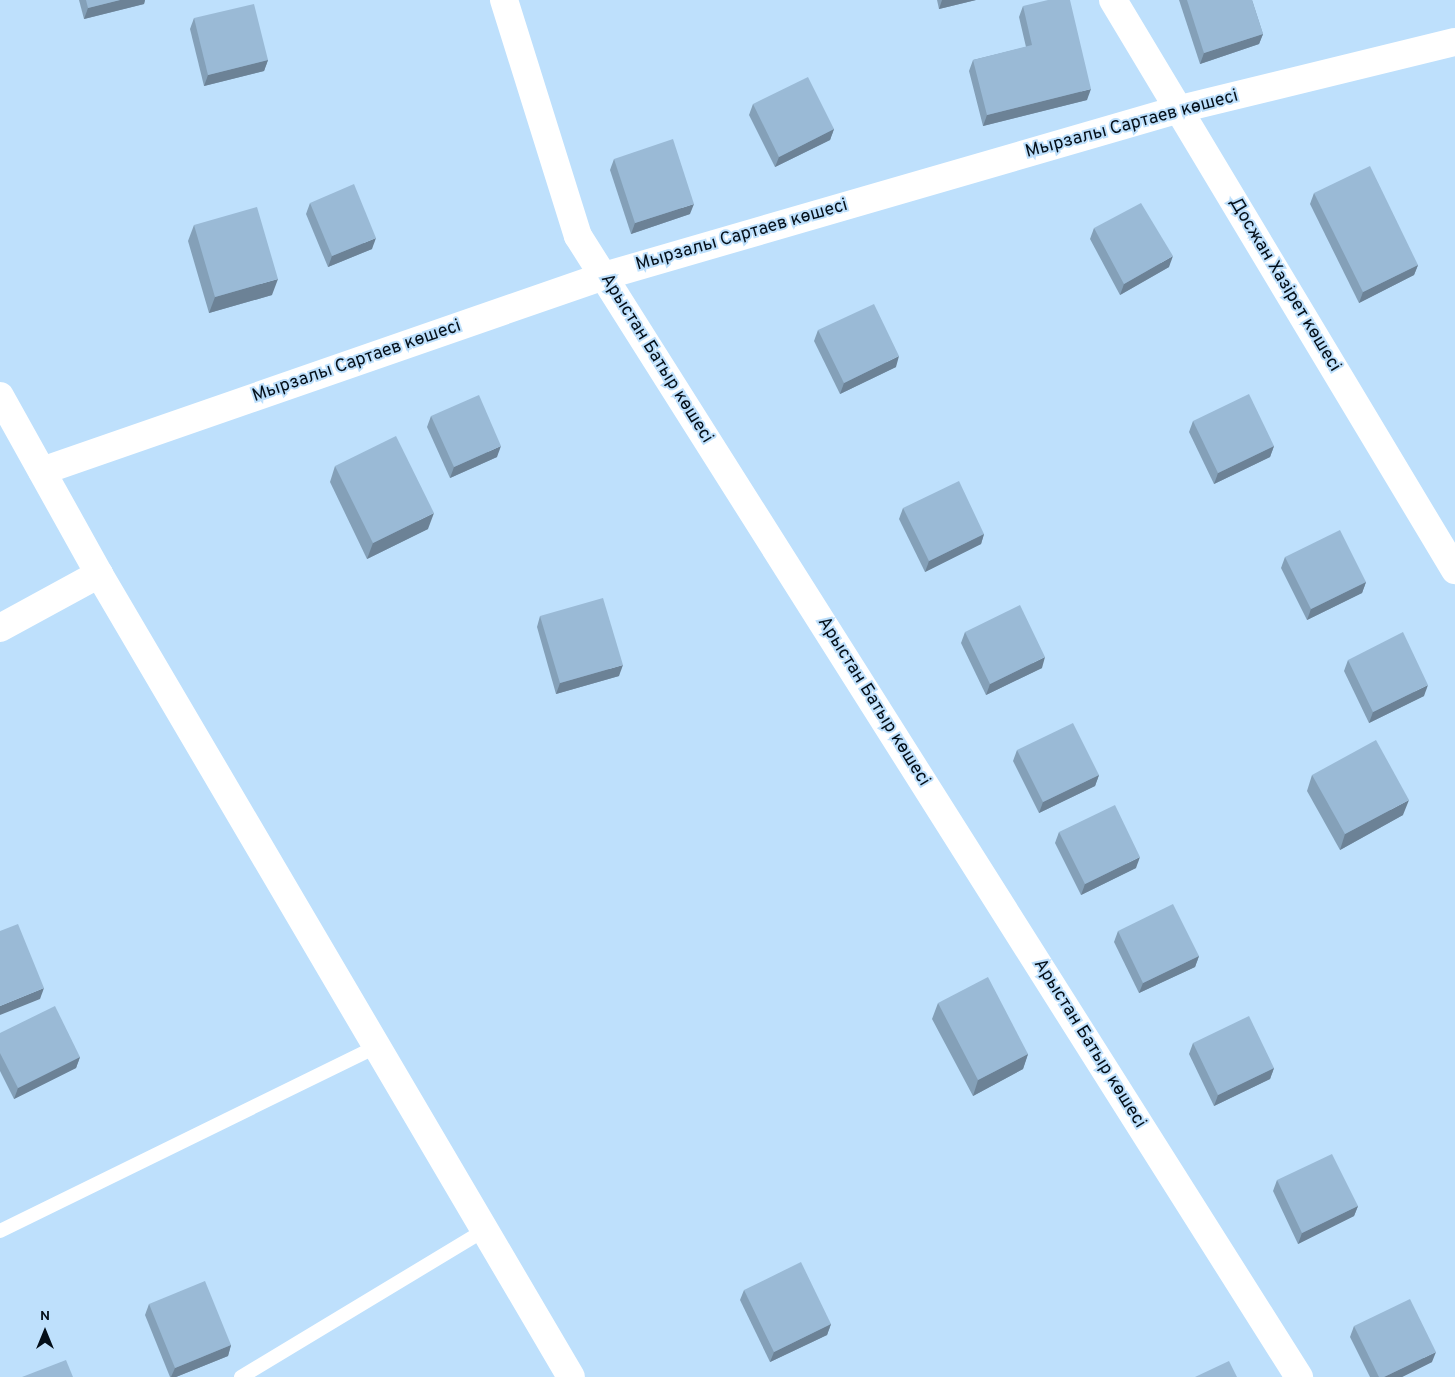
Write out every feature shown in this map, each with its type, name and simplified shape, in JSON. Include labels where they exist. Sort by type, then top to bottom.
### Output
[{"type":"street","name":"Арыстан Батыр көшесі","points":[[504,0],[578,236],[1299,1377]]},
{"type":"street","name":"Досжан Хазірет көшесі","points":[[1113,0],[1455,570]]},
{"type":"street","name":"Мырзалы Сартаев көшесі","points":[[42,471],[604,276],[1180,109],[1455,42]]},
{"type":"street","points":[[0,396],[99,574],[379,1045],[571,1377]]},
{"type":"street","points":[[0,628],[99,574]]},
{"type":"lane","points":[[0,1231],[379,1045]]},
{"type":"lane","points":[[241,1377],[486,1229]]},
{"type":"building","points":[[86,0],[120,0],[88,8]]},
{"type":"building","points":[[1048,0],[1070,0],[1091,89],[987,115],[973,60],[1032,45],[1023,6]]},
{"type":"building","points":[[1187,0],[1252,0],[1263,34],[1204,53]]},
{"type":"building","points":[[254,4],[268,60],[208,75],[194,18]]},
{"type":"building","points":[[808,77],[834,129],[779,157],[753,104]]},
{"type":"building","points":[[673,139],[694,204],[635,223],[614,159]]},
{"type":"building","points":[[1370,166],[1418,265],[1363,292],[1314,193]]},
{"type":"building","points":[[354,184],[376,238],[332,256],[310,203]]},
{"type":"building","points":[[1141,203],[1173,256],[1124,284],[1094,228]]},
{"type":"building","points":[[257,207],[278,279],[215,297],[194,225]]},
{"type":"building","points":[[874,304],[899,356],[844,383],[818,330]]},
{"type":"building","points":[[1249,394],[1274,446],[1218,473],[1193,421]]},
{"type":"building","points":[[479,395],[501,446],[454,467],[431,416]]},
{"type":"building","points":[[396,436],[434,513],[373,543],[335,466]]},
{"type":"building","points":[[959,481],[984,534],[929,561],[903,508]]},
{"type":"building","points":[[1340,530],[1366,582],[1311,609],[1285,557]]},
{"type":"building","points":[[603,598],[623,665],[560,683],[540,616]]},
{"type":"building","points":[[1020,605],[1045,657],[990,684],[965,632]]},
{"type":"building","points":[[1403,632],[1428,685],[1373,712],[1348,660]]},
{"type":"building","points":[[1073,723],[1099,775],[1043,802],[1017,750]]},
{"type":"building","points":[[1376,740],[1409,800],[1345,834],[1312,775]]},
{"type":"building","points":[[1115,805],[1140,857],[1085,884],[1059,832]]},
{"type":"building","points":[[1173,904],[1199,956],[1143,983],[1118,931]]},
{"type":"building","points":[[18,924],[44,988],[0,1006],[0,931]]},
{"type":"building","points":[[988,977],[1028,1054],[978,1080],[938,1003]]},
{"type":"building","points":[[55,1006],[80,1057],[18,1088],[0,1053],[0,1033]]},
{"type":"building","points":[[1249,1016],[1274,1068],[1218,1095],[1193,1043]]},
{"type":"building","points":[[1332,1154],[1358,1206],[1302,1233],[1277,1180]]},
{"type":"building","points":[[801,1262],[831,1324],[774,1352],[744,1290]]},
{"type":"building","points":[[205,1281],[231,1345],[175,1368],[149,1304]]},
{"type":"building","points":[[1410,1299],[1436,1352],[1384,1377],[1379,1377],[1354,1326]]},
{"type":"building","points":[[66,1360],[73,1377],[22,1377]]},
{"type":"building","points":[[1229,1361],[1237,1377],[1195,1377]]}]
